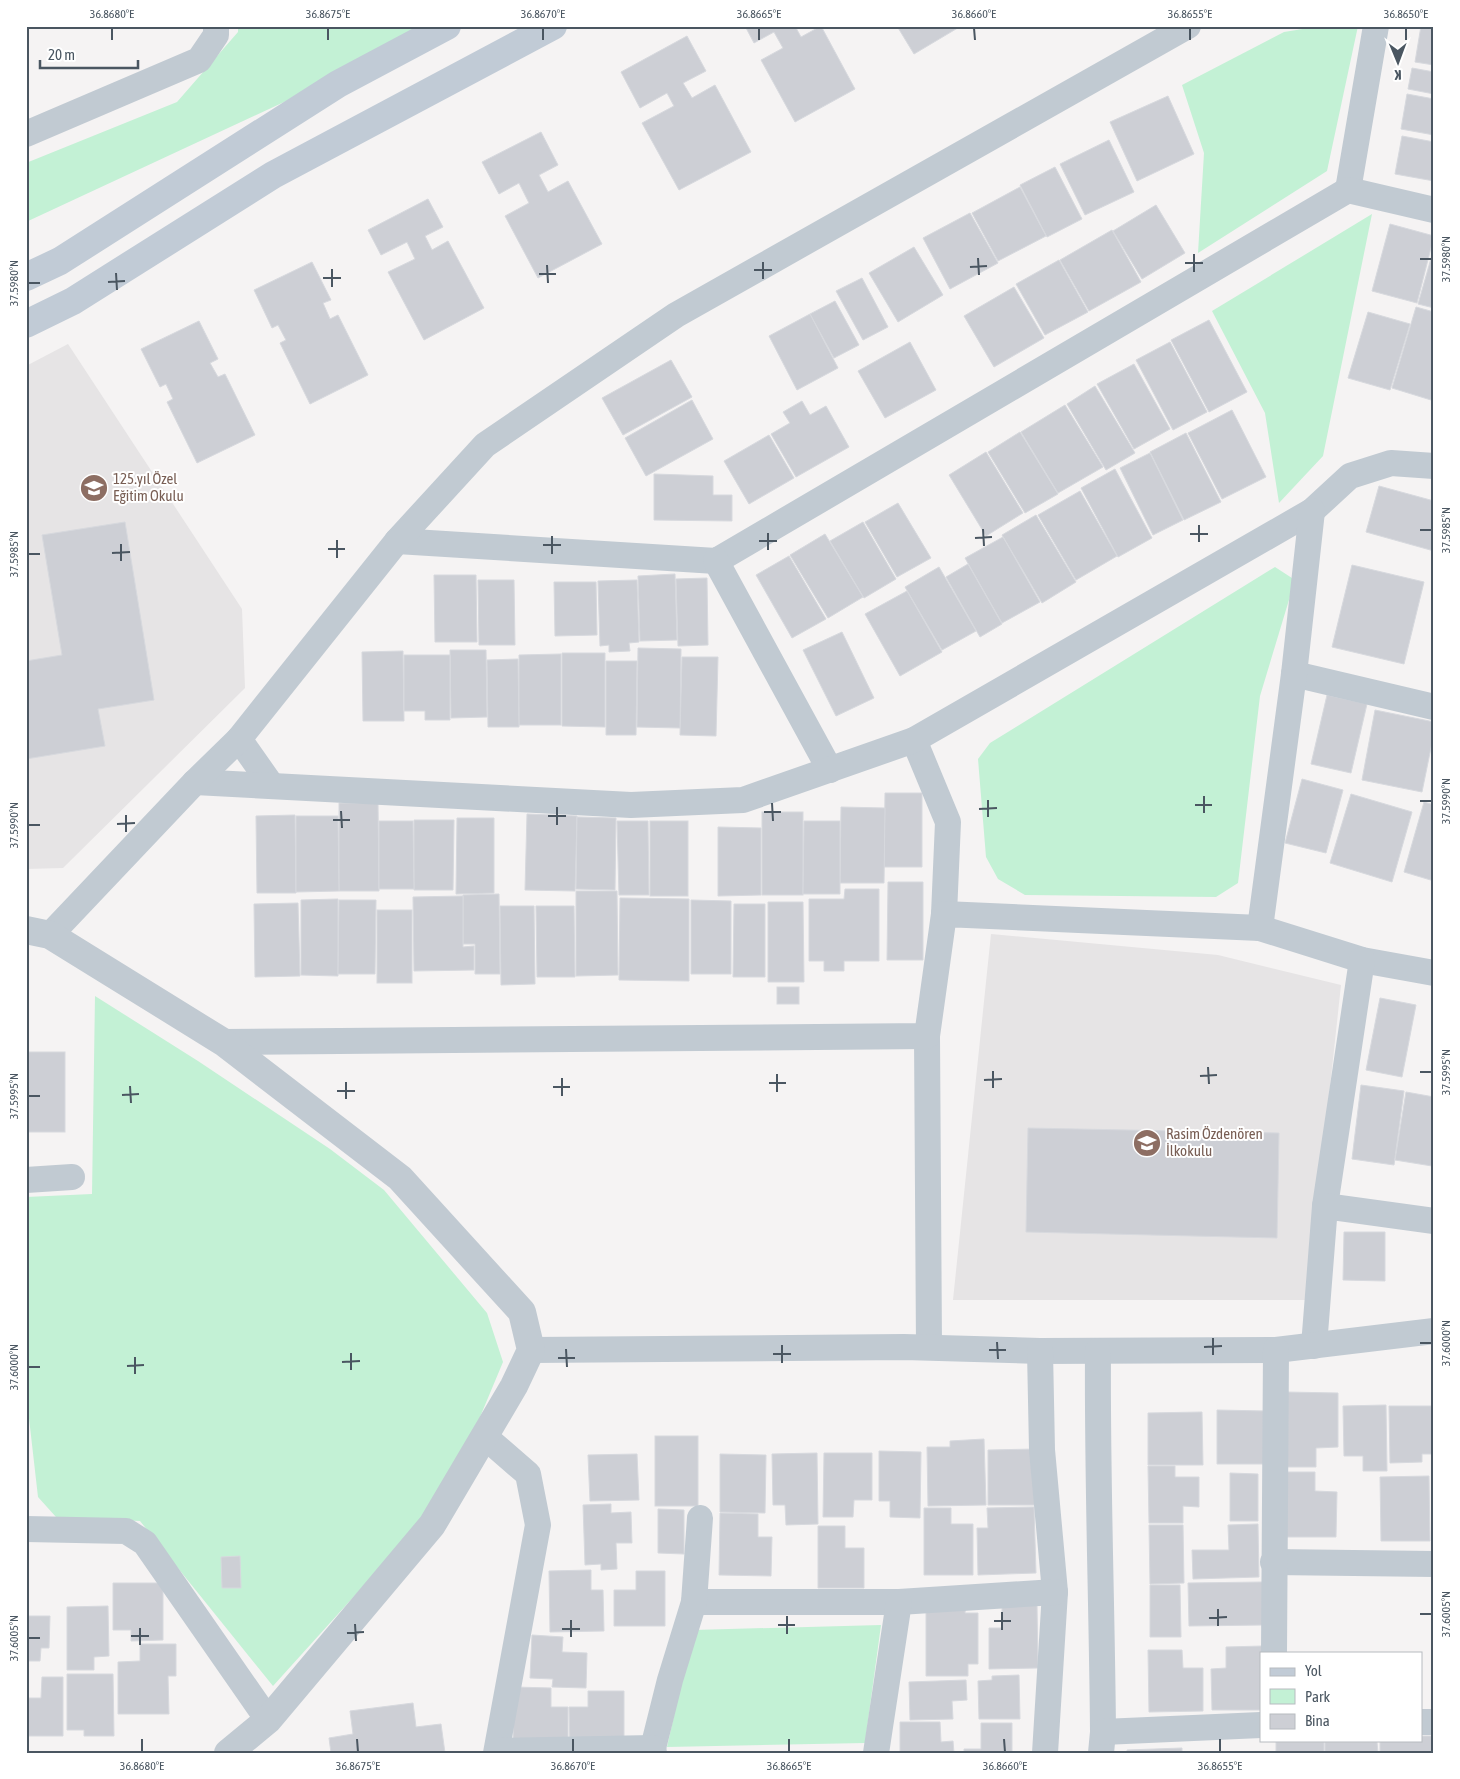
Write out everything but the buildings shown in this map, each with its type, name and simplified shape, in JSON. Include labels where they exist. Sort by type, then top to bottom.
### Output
[{"type":"main road","points":[[26,277],[60,262],[338,84],[447,26]]},
{"type":"main road","points":[[26,324],[73,301],[273,175],[552,26]]},
{"type":"street","points":[[26,134],[199,60],[216,35],[216,26]]},
{"type":"street","points":[[228,1753],[268,1720],[432,1525],[514,1386],[531,1350],[522,1312],[400,1178],[223,1042],[38,933],[240,739],[397,541],[485,445],[676,315],[1188,26]]},
{"type":"street","points":[[1348,190],[1376,26]]},
{"type":"street","points":[[397,541],[716,561],[1348,190],[1434,210]]},
{"type":"street","points":[[194,782],[631,805],[743,800],[914,740],[1312,511],[1350,476],[1391,463],[1434,466]]},
{"type":"street","points":[[1260,928],[1294,674],[1312,511]]},
{"type":"street","points":[[716,561],[830,770]]},
{"type":"street","points":[[1294,674],[1434,707]]},
{"type":"street","points":[[240,739],[272,786]]},
{"type":"street","points":[[914,740],[948,822],[944,914],[927,1036],[929,1347]]},
{"type":"street","points":[[944,914],[1260,928],[1362,960],[1434,974]]},
{"type":"street","points":[[1314,1346],[1325,1206],[1362,960]]},
{"type":"street","points":[[223,1042],[927,1036]]},
{"type":"street","points":[[26,1180],[72,1177]]},
{"type":"street","points":[[1325,1206],[1434,1221]]},
{"type":"street","points":[[531,1350],[929,1347],[1040,1351],[1276,1350],[1434,1331]]},
{"type":"street","points":[[1274,1652],[1273,1562],[1276,1350]]},
{"type":"street","points":[[1040,1351],[1042,1450],[1055,1592],[1046,1753]]},
{"type":"street","points":[[1098,1351],[1097,1470],[1102,1604],[1102,1742],[1260,1725]]},
{"type":"street","points":[[484,1436],[528,1474],[538,1525],[496,1752],[654,1750],[670,1680],[694,1602],[700,1518]]},
{"type":"street","points":[[26,1529],[126,1531],[145,1543],[268,1720]]},
{"type":"street","points":[[1273,1562],[1434,1564]]},
{"type":"street","points":[[694,1602],[899,1602],[1055,1592]]},
{"type":"street","points":[[876,1753],[899,1602]]},
{"type":"shaded area","name":"125.yıl Özel Eğitim Okulu","points":[[68,344],[242,609],[245,688],[63,868],[26,869],[26,366]]},
{"type":"shaded area","name":"Rasim Özdenören İlkokulu","points":[[991,934],[1218,955],[1341,985],[1307,1300],[953,1300]]},
{"type":"green space","points":[[238,26],[425,26],[310,90],[26,222],[26,163],[177,102],[238,32]]},
{"type":"green space","points":[[1321,26],[1358,26],[1327,171],[1198,253],[1204,153],[1182,85],[1284,32]]},
{"type":"green space","points":[[1372,214],[1323,456],[1279,503],[1265,413],[1212,311]]},
{"type":"green space","points":[[1275,567],[1295,580],[1260,696],[1238,883],[1216,897],[1025,895],[998,879],[986,857],[978,759],[990,743]]},
{"type":"green space","points":[[95,996],[198,1061],[330,1149],[384,1190],[487,1313],[503,1362],[480,1417],[423,1520],[273,1686],[140,1521],[56,1517],[38,1497],[26,1392],[26,1197],[92,1194]]},
{"type":"green space","points":[[881,1625],[865,1743],[667,1747],[693,1630]]},
{"type":"place","name":"125.yıl Özel Eğitim Okulu","points":[[94,488]]},
{"type":"place","name":"Rasim Özdenören İlkokulu","points":[[1147,1143]]}]
